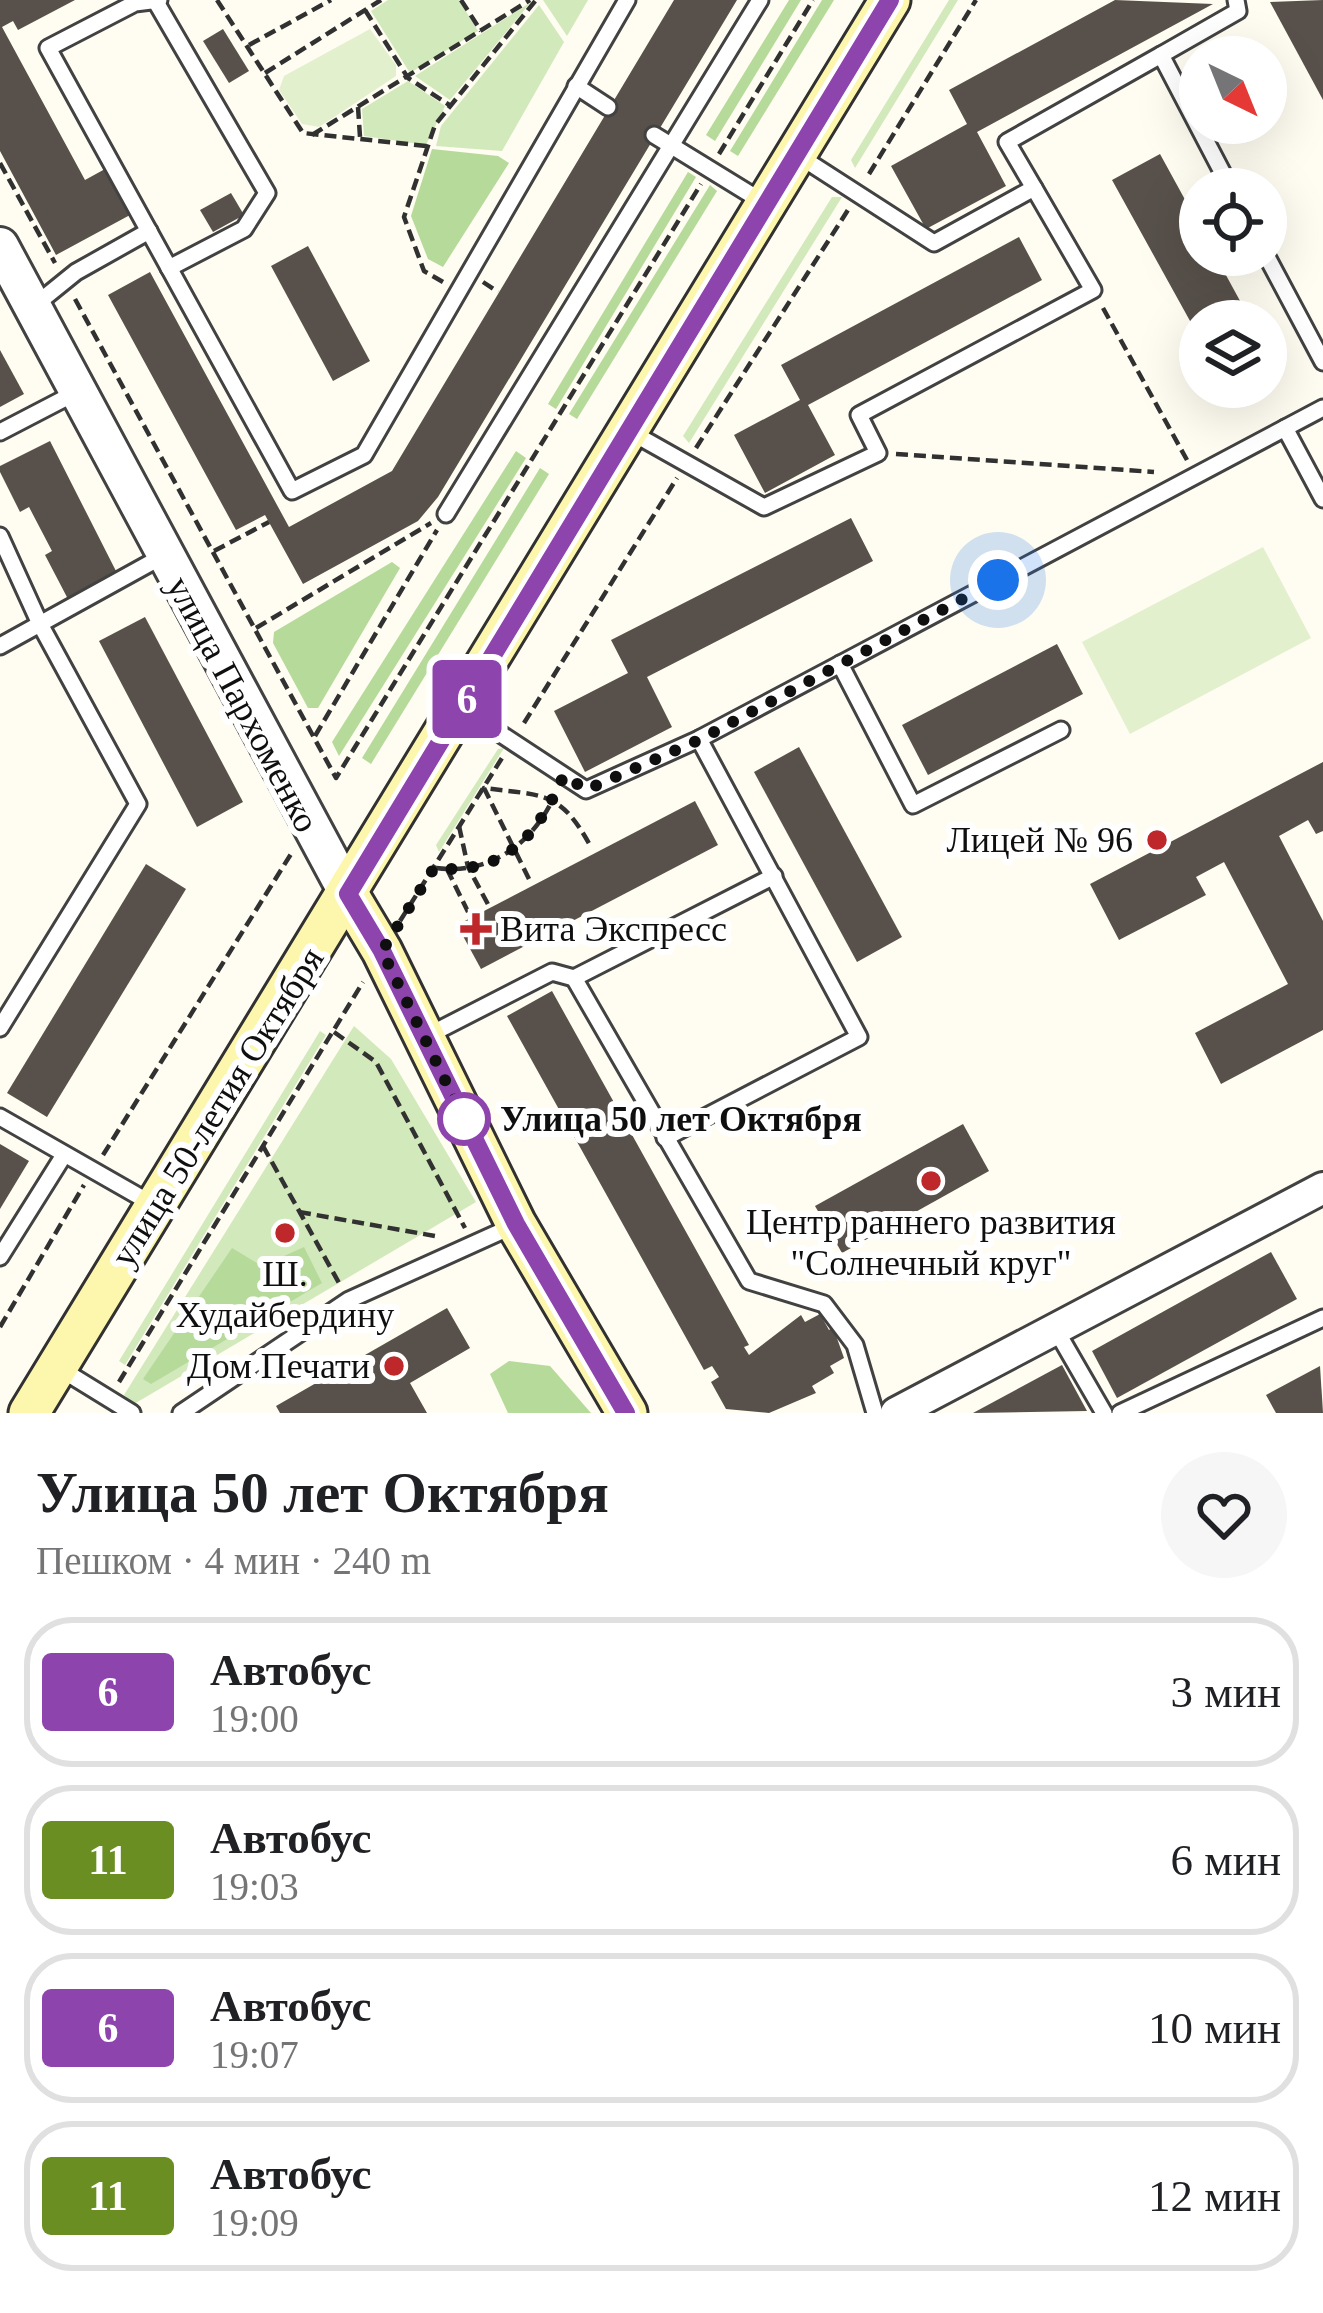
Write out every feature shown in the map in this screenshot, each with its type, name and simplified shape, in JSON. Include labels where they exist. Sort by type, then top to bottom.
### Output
[{"type":"main road","name":"улица 50-летия Октября","points":[[29,1413],[890,0]]},
{"type":"main road","name":"улица Пархоменко","points":[[348,894],[382,951],[516,1224],[626,1413]]},
{"type":"street","name":"улица Пархоменко","points":[[0,246],[348,894]]},
{"type":"street","points":[[893,1412],[1323,1188]]},
{"type":"lane","points":[[169,268],[244,229],[267,193],[157,1],[135,2],[48,48],[149,232],[292,491],[364,454],[627,0]]},
{"type":"lane","points":[[446,514],[760,0]]},
{"type":"lane","points":[[629,431],[764,507],[878,453],[859,415],[1093,290],[1006,142],[1238,11],[1236,0]]},
{"type":"lane","points":[[1161,55],[1220,168]]},
{"type":"lane","points":[[576,86],[608,106]]},
{"type":"lane","points":[[654,135],[767,205]]},
{"type":"lane","points":[[796,154],[934,243],[1034,188]]},
{"type":"lane","points":[[34,306],[64,281],[149,232]]},
{"type":"lane","points":[[1278,276],[1323,362]]},
{"type":"lane","points":[[0,432],[77,392]]},
{"type":"lane","points":[[461,708],[586,790],[699,740],[1323,408]]},
{"type":"lane","points":[[1285,428],[1323,499]]},
{"type":"lane","points":[[0,536],[40,624],[138,804],[0,1028]]},
{"type":"lane","points":[[0,646],[163,556]]},
{"type":"lane","points":[[840,664],[913,805],[1060,730]]},
{"type":"lane","points":[[665,1138],[859,1037],[699,740]]},
{"type":"lane","points":[[424,1038],[552,972],[574,978],[774,876]]},
{"type":"lane","points":[[574,978],[749,1281],[824,1304],[855,1345],[893,1412]]},
{"type":"lane","points":[[0,1117],[156,1206]]},
{"type":"lane","points":[[0,1257],[64,1155]]},
{"type":"lane","points":[[181,1413],[349,1300],[516,1224]]},
{"type":"lane","points":[[1120,1413],[1323,1318]]},
{"type":"lane","points":[[1056,1330],[1104,1413]]},
{"type":"lane","points":[[56,1366],[132,1413]]},
{"type":"path","points":[[217,0],[303,133],[428,146]]},
{"type":"path","points":[[249,45],[331,0]]},
{"type":"path","points":[[265,73],[381,0]]},
{"type":"path","points":[[461,0],[481,31]]},
{"type":"path","points":[[312,135],[533,0]]},
{"type":"path","points":[[458,291],[424,271],[404,217],[428,146],[451,106],[533,0]]},
{"type":"path","points":[[0,164],[336,778],[813,0]]},
{"type":"path","points":[[108,1401],[459,826],[976,0]]},
{"type":"path","points":[[365,10],[409,78],[451,106]]},
{"type":"path","points":[[358,107],[360,140]]},
{"type":"path","points":[[1093,290],[1196,476]]},
{"type":"path","points":[[878,453],[1196,476]]},
{"type":"path","points":[[314,737],[446,514]]},
{"type":"path","points":[[256,628],[446,514]]},
{"type":"path","points":[[214,551],[269,522]]},
{"type":"path","points":[[434,868],[468,867],[516,852],[564,775]]},
{"type":"path","points":[[484,788],[554,797],[572,812],[591,847]]},
{"type":"path","points":[[484,788],[529,879]]},
{"type":"path","points":[[459,826],[468,867],[490,908]]},
{"type":"path","points":[[0,1327],[297,844]]},
{"type":"path","points":[[447,869],[471,918]]},
{"type":"path","points":[[334,1031],[376,1062],[472,1243]]},
{"type":"path","points":[[263,1146],[349,1300]]},
{"type":"path","points":[[299,1212],[472,1243]]},
{"type":"green space","points":[[388,0],[459,0],[478,31],[410,73],[371,11]]},
{"type":"green space","points":[[543,0],[588,0],[567,36]]},
{"type":"green space","points":[[789,0],[801,0],[715,141],[706,135]]},
{"type":"green space","points":[[822,0],[834,0],[738,156],[730,151]]},
{"type":"green space","points":[[949,0],[958,0],[855,168],[851,160]]},
{"type":"green space","points":[[531,2],[450,100],[415,76]]},
{"type":"green space","points":[[539,5],[564,42],[502,151],[436,146],[441,126]]},
{"type":"green space","points":[[370,29],[396,65],[396,76],[319,127],[302,124],[279,90],[284,76]]},
{"type":"green space","points":[[408,81],[445,106],[426,145],[364,136],[362,109]]},
{"type":"green space","points":[[432,149],[498,156],[509,163],[443,267],[428,259],[411,216]]},
{"type":"green space","points":[[688,172],[696,177],[556,409],[548,404]]},
{"type":"green space","points":[[710,185],[717,191],[577,419],[569,414]]},
{"type":"green space","points":[[832,197],[842,197],[689,443],[683,436]]},
{"type":"green space","points":[[516,451],[526,458],[339,756],[332,742]]},
{"type":"green space","points":[[540,468],[549,474],[371,764],[362,758]]},
{"type":"green space","points":[[1263,547],[1311,638],[1130,734],[1082,642]]},
{"type":"green space","points":[[392,562],[400,568],[318,708],[308,708],[273,643],[274,632]]},
{"type":"green space","points":[[504,748],[439,852],[436,845],[498,749]]},
{"type":"green space","points":[[354,1026],[391,1059],[476,1202],[134,1404],[124,1395]]},
{"type":"green space","points":[[320,1031],[326,1035],[125,1365],[119,1361]]},
{"type":"green space","points":[[304,1247],[322,1283],[151,1384],[143,1379],[232,1248],[262,1266]]},
{"type":"green space","points":[[509,1361],[550,1366],[591,1413],[508,1413],[490,1374]]},
{"type":"building","points":[[0,0],[75,0],[18,30],[13,21],[2,27],[85,180],[105,169],[130,215],[56,255],[0,151]]},
{"type":"building","points":[[674,0],[737,0],[438,497],[418,521],[303,584],[265,515],[236,530],[108,295],[150,272],[289,527],[392,471]]},
{"type":"building","points":[[1115,0],[1213,4],[977,132],[1006,186],[926,229],[891,166],[967,124],[949,90]]},
{"type":"building","points":[[1323,0],[1323,100],[1270,2]]},
{"type":"building","points":[[223,29],[249,71],[229,83],[203,41]]},
{"type":"building","points":[[1160,154],[1179,189],[1179,276],[1226,276],[1240,300],[1179,301],[1112,180]]},
{"type":"building","points":[[231,193],[244,215],[213,232],[200,210]]},
{"type":"building","points":[[1019,237],[1042,280],[808,405],[835,455],[765,493],[734,435],[800,400],[781,365]]},
{"type":"building","points":[[308,246],[370,361],[333,381],[271,266]]},
{"type":"building","points":[[0,350],[24,394],[0,407]]},
{"type":"building","points":[[50,441],[118,575],[69,601],[45,555],[52,551],[29,507],[20,512],[0,472],[0,466]]},
{"type":"building","points":[[851,518],[873,561],[647,677],[672,727],[585,772],[554,711],[628,673],[611,640]]},
{"type":"building","points":[[145,617],[243,802],[197,827],[99,641]]},
{"type":"building","points":[[1057,644],[1083,694],[928,775],[902,725]]},
{"type":"building","points":[[799,747],[902,937],[857,962],[754,772]]},
{"type":"building","points":[[1323,762],[1323,831],[1316,834],[1308,820],[1279,836],[1323,921],[1323,1030],[1221,1084],[1195,1033],[1288,984],[1224,862],[1196,877],[1206,895],[1119,940],[1090,884]]},
{"type":"building","points":[[695,801],[718,845],[481,969],[457,925]]},
{"type":"building","points":[[146,864],[186,889],[47,1117],[7,1093]]},
{"type":"building","points":[[552,991],[749,1345],[744,1347],[749,1355],[801,1315],[805,1322],[820,1314],[829,1330],[833,1327],[844,1358],[830,1366],[834,1373],[812,1386],[816,1393],[769,1413],[726,1409],[711,1382],[719,1377],[712,1366],[704,1370],[507,1016]]},
{"type":"building","points":[[963,1124],[989,1171],[842,1253],[815,1206]]},
{"type":"building","points":[[0,1144],[29,1161],[0,1209]]},
{"type":"building","points":[[1271,1252],[1297,1299],[1117,1398],[1092,1351]]},
{"type":"building","name":"Дом Печати","points":[[447,1308],[470,1348],[410,1383],[427,1413],[280,1413],[276,1406]]},
{"type":"building","points":[[1062,1365],[1087,1411],[973,1413]]},
{"type":"building","points":[[1320,1366],[1323,1413],[1276,1413],[1266,1395]]},
{"type":"bus line","name":"6","points":[[626,1413],[516,1224],[382,951],[348,894],[890,0]]},
{"type":"place","name":"Лицей № 96","points":[[1157,840]]},
{"type":"place","name":"Вита Экспресс","points":[[476,929]]},
{"type":"place","name":"Улица 50 лет Октября","points":[[464,1119]]},
{"type":"place","name":"Центр раннего развития \"Солнечный круг\"","points":[[931,1181]]},
{"type":"place","name":"Ш. Худайбердину","points":[[285,1233]]},
{"type":"place","name":"Дом Печати","points":[[394,1366]]},
{"type":"route","points":[[464,1119],[382,951],[434,868],[468,867],[516,852],[547,812],[564,775],[586,790],[699,740],[998,580]]}]
